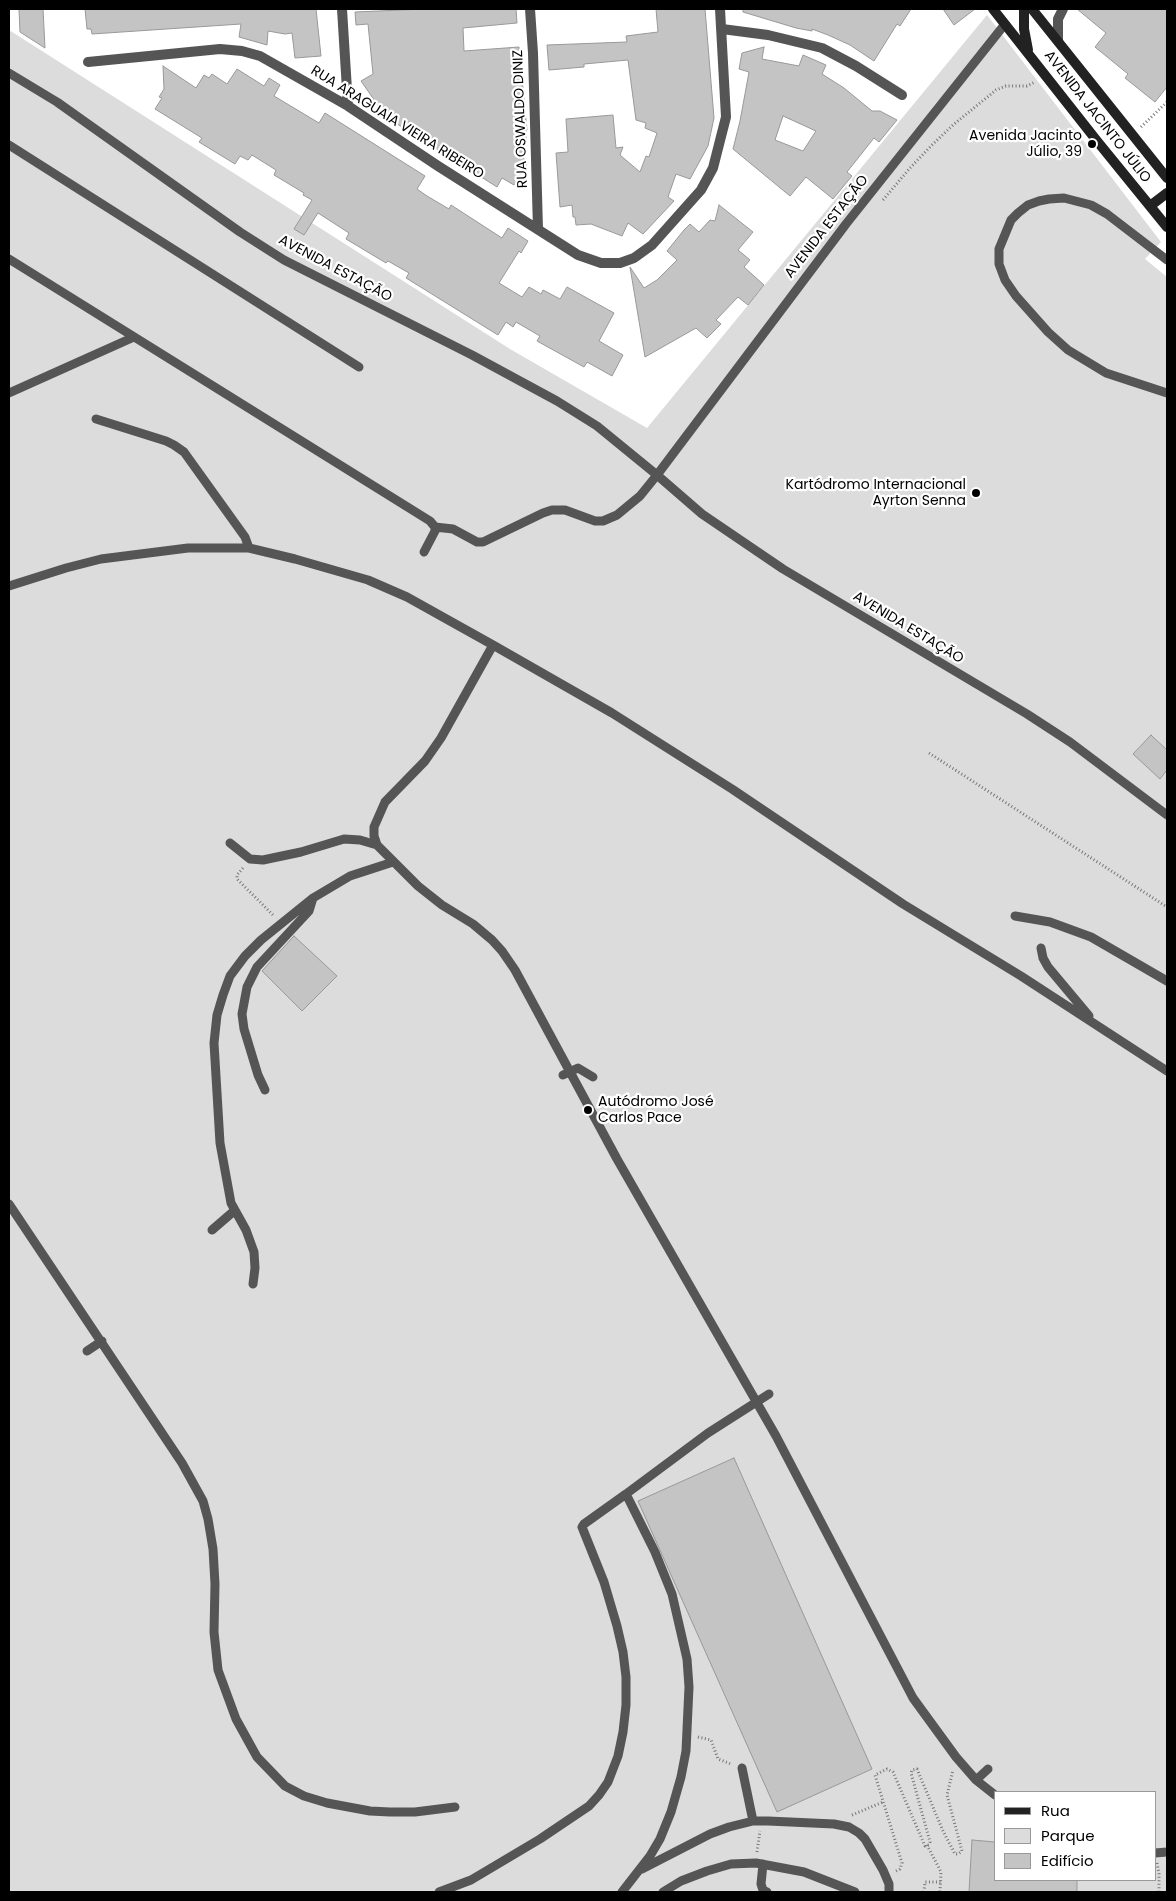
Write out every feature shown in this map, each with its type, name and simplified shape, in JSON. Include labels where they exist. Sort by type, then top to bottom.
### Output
[{"type":"street","points":[[342,9],[348,106]]},
{"type":"street","name":"RUA OSWALDO DINIZ","points":[[530,9],[538,229]]},
{"type":"street","name":"RUA ARAGUAIA VIEIRA RIBEIRO","points":[[88,62],[220,49],[242,51],[260,56],[348,106],[578,255],[601,263],[620,263],[634,258],[652,245],[701,190],[713,168],[726,117],[720,9]]},
{"type":"street","name":"AVENIDA JACINTO JÚLIO","points":[[993,9],[1096,141],[1167,227]]},
{"type":"street","points":[[1024,9],[1024,30],[1029,53]]},
{"type":"street","name":"AVENIDA JACINTO JÚLIO","points":[[1032,9],[1058,39],[1167,178]]},
{"type":"street","points":[[1058,39],[1058,19],[1063,9]]},
{"type":"street","points":[[722,29],[768,35],[822,48],[856,66],[902,95]]},
{"type":"street","points":[[1150,206],[1167,194]]},
{"type":"lane","name":"AVENIDA ESTAÇÃO","points":[[657,474],[846,224],[1006,24]]},
{"type":"lane","name":"AVENIDA ESTAÇÃO","points":[[9,73],[57,102],[240,232],[284,260],[472,355],[557,401],[596,426],[657,474],[702,514],[783,569],[1027,714],[1070,742],[1167,815]]},
{"type":"lane","points":[[9,145],[359,367]]},
{"type":"lane","points":[[1167,260],[1107,214],[1091,205],[1064,198],[1049,199],[1028,205],[1018,212],[1010,220],[999,250],[999,264],[1005,280],[1016,296],[1048,332],[1068,350],[1106,373],[1167,393]]},
{"type":"lane","points":[[9,259],[430,521],[435,528],[434,536],[424,552]]},
{"type":"lane","points":[[9,392],[134,337]]},
{"type":"lane","points":[[96,420],[166,441],[184,452],[240,530],[249,548]]},
{"type":"lane","points":[[435,528],[453,529],[477,542],[483,542],[552,510],[565,510],[595,521],[603,521],[618,515],[640,496],[657,474]]},
{"type":"lane","points":[[9,586],[101,559],[188,548],[249,548],[368,580],[407,597],[620,718],[732,789],[903,904],[1094,1022],[1167,1071]]},
{"type":"lane","points":[[493,645],[458,712],[441,738],[425,761],[385,802],[374,827],[377,845],[418,886],[473,924],[502,951],[516,970],[567,1074],[776,1436],[913,1698],[956,1757],[976,1780],[994,1794]]},
{"type":"lane","points":[[230,843],[250,859],[274,859],[344,839],[360,840],[377,845]]},
{"type":"lane","points":[[253,1284],[254,1252],[246,1230],[234,1211],[229,1195],[220,1143],[214,1043],[217,1015],[230,976],[262,940],[313,898],[330,887],[350,876],[393,862]]},
{"type":"lane","points":[[265,1090],[258,1075],[244,1028],[242,1014],[247,987],[257,967],[309,911],[313,898]]},
{"type":"lane","points":[[1015,916],[1050,922],[1091,937],[1167,981]]},
{"type":"lane","points":[[1041,948],[1043,958],[1048,967],[1094,1022]]},
{"type":"lane","points":[[567,1074],[580,1068],[593,1077]]},
{"type":"lane","points":[[9,1204],[182,1463],[203,1502],[213,1549],[215,1584],[214,1632],[218,1670],[236,1719],[257,1757],[285,1786],[304,1796],[327,1803],[370,1811],[390,1812],[415,1812],[454,1807]]},
{"type":"lane","points":[[212,1230],[234,1211]]},
{"type":"lane","points":[[87,1351],[102,1341]]},
{"type":"lane","points":[[439,1892],[471,1880],[540,1840],[589,1806],[599,1795],[611,1776],[618,1756],[626,1705],[624,1652],[604,1582],[582,1527],[708,1433],[769,1394]]},
{"type":"lane","points":[[622,1892],[642,1869],[664,1831],[681,1777],[688,1724],[689,1687],[687,1659],[672,1594],[658,1559],[626,1494]]},
{"type":"lane","points":[[742,1768],[757,1821]]},
{"type":"lane","points":[[976,1780],[988,1769]]},
{"type":"lane","points":[[642,1869],[710,1834],[729,1827],[757,1821],[834,1824],[849,1827],[865,1839],[883,1870],[889,1884],[889,1892]]},
{"type":"lane","points":[[663,1892],[682,1881],[731,1864],[760,1864],[804,1872],[855,1892]]},
{"type":"lane","points":[[760,1864],[760,1884],[763,1890],[767,1892]]},
{"type":"path","points":[[879,205],[932,145],[996,90],[1006,86],[1027,86],[1037,81]]},
{"type":"path","points":[[1133,135],[1167,102]]},
{"type":"path","points":[[929,753],[1167,907]]},
{"type":"path","points":[[250,859],[236,878],[281,924]]},
{"type":"path","points":[[695,1736],[711,1740],[718,1760],[742,1768]]},
{"type":"path","points":[[927,1845],[930,1842],[911,1772],[915,1769],[918,1770],[943,1831],[955,1854],[958,1854],[962,1851],[947,1795],[956,1757]]},
{"type":"path","points":[[900,1869],[902,1863],[875,1775],[887,1769],[892,1772],[923,1845],[927,1845],[940,1868],[940,1892]]},
{"type":"path","points":[[834,1824],[883,1802]]},
{"type":"path","points":[[757,1821],[760,1864]]},
{"type":"path","points":[[1156,1858],[1159,1874],[1159,1892]]},
{"type":"path","points":[[924,1892],[925,1882],[941,1882]]},
{"type":"green space","name":"Autódromo José Carlos Pace","points":[[987,15],[1161,242],[1145,259],[1167,277],[1167,1892],[9,1892],[9,30],[510,349],[647,428]]},
{"type":"building","points":[[19,9],[43,9],[45,48],[20,32]]},
{"type":"building","points":[[85,9],[316,9],[321,56],[295,58],[292,33],[285,34],[268,31],[267,45],[239,37],[241,24],[92,34],[91,29],[87,29]]},
{"type":"building","points":[[425,9],[516,9],[517,23],[463,28],[464,51],[519,47],[527,130],[526,140],[520,150],[526,153],[523,158],[528,162],[514,185],[502,178],[497,187],[386,117],[361,81],[373,74],[368,24],[356,25],[355,12]]},
{"type":"building","points":[[656,9],[705,9],[714,118],[708,146],[690,179],[676,174],[668,197],[674,201],[643,234],[628,223],[622,236],[591,224],[576,225],[572,205],[560,207],[556,153],[568,152],[566,119],[613,115],[616,148],[623,147],[620,155],[640,172],[646,156],[649,157],[657,133],[645,128],[646,123],[636,120],[628,60],[584,64],[584,67],[549,70],[547,45],[627,42],[626,36],[658,32]]},
{"type":"building","points":[[743,9],[911,9],[900,26],[897,24],[874,61],[850,45],[828,35],[812,29],[812,31],[796,28],[743,12]]},
{"type":"building","points":[[943,9],[975,9],[954,25]]},
{"type":"building","points":[[1077,9],[1167,9],[1167,87],[1155,102],[1125,78],[1128,74],[1095,47],[1106,33]]},
{"type":"building","points":[[764,47],[762,59],[799,66],[803,55],[826,65],[822,74],[844,88],[872,111],[880,111],[897,120],[879,142],[874,138],[847,172],[852,176],[833,199],[806,177],[790,196],[733,149],[749,72],[739,69],[742,53]],"holes":[[[783,116],[816,131],[803,151],[775,140]]]},
{"type":"building","points":[[163,66],[196,88],[204,75],[209,78],[212,74],[227,84],[237,69],[264,86],[269,78],[280,85],[274,96],[319,123],[325,113],[425,176],[417,189],[427,196],[449,209],[451,205],[502,238],[508,228],[528,241],[521,253],[519,251],[499,283],[522,297],[529,287],[541,294],[543,290],[560,299],[567,287],[614,313],[599,341],[623,355],[612,376],[587,362],[584,367],[537,341],[540,336],[516,322],[513,327],[506,322],[498,335],[406,278],[409,273],[388,261],[386,263],[346,239],[349,233],[318,213],[304,235],[294,229],[312,200],[303,195],[304,193],[274,175],[276,170],[252,155],[248,160],[240,156],[235,164],[199,142],[202,138],[155,109],[162,98],[159,97],[164,89]]},
{"type":"building","points":[[719,205],[753,232],[738,250],[750,260],[744,267],[764,285],[748,305],[738,297],[716,320],[721,324],[707,338],[696,328],[645,357],[630,267],[644,288],[657,280],[677,260],[667,251],[684,230],[690,224],[699,232],[710,220],[715,221]]},
{"type":"building","points":[[1151,735],[1167,750],[1167,770],[1160,779],[1133,754]]},
{"type":"building","points":[[294,936],[337,976],[302,1011],[262,971]]},
{"type":"building","points":[[734,1458],[872,1769],[777,1812],[638,1501]]},
{"type":"building","points":[[972,1840],[994,1842],[994,1881],[1077,1881],[1077,1892],[969,1892]]},
{"type":"place","name":"Avenida Jacinto Júlio, 39","points":[[1092,144]]},
{"type":"place","name":"Kartódromo Internacional Ayrton Senna","points":[[976,493]]},
{"type":"place","name":"Autódromo José Carlos Pace","points":[[588,1110]]}]
